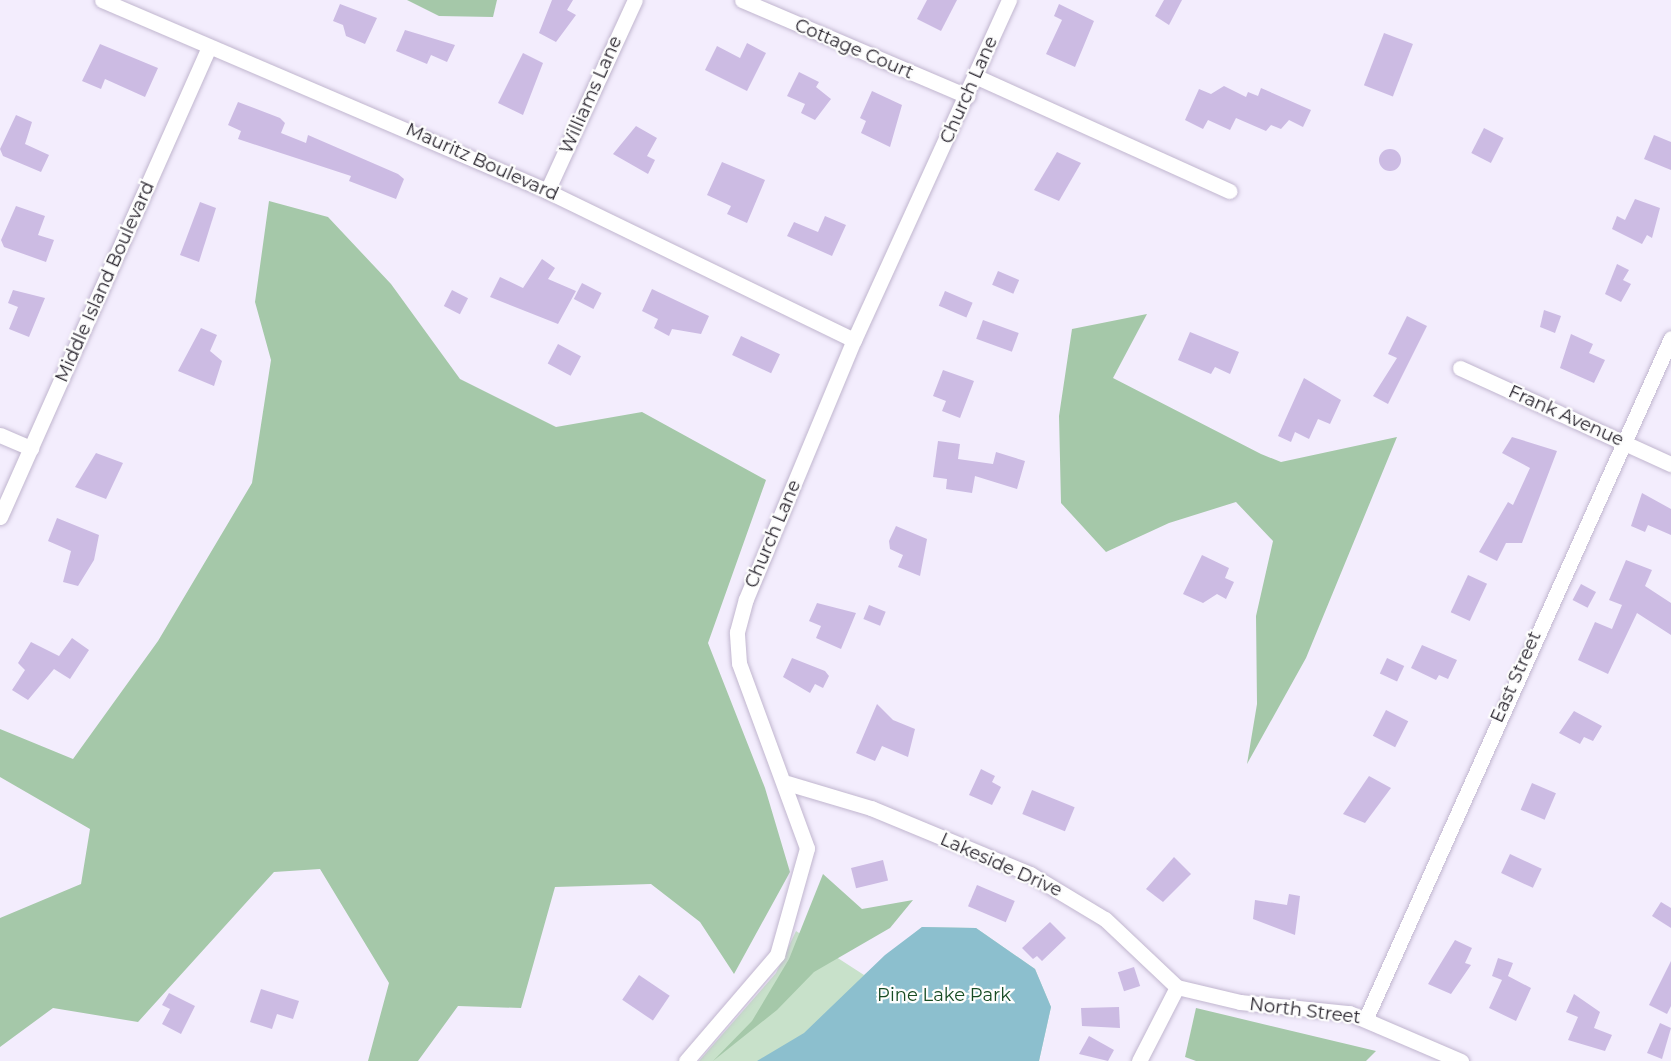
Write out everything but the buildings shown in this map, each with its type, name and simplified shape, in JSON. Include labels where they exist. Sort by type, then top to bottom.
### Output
[{"type":"street","name":"Mauritz Boulevard","points":[[102,0],[547,191],[854,340]]},
{"type":"street","name":"Williams Lane","points":[[547,191],[635,0]]},
{"type":"street","name":"Cottage Court","points":[[742,0],[967,96]]},
{"type":"street","name":"Church Lane","points":[[686,1061],[739,1004],[781,944],[807,848],[787,783],[739,663],[737,632],[770,534],[854,340],[977,77],[1009,0]]},
{"type":"street","name":"Middle Island Boulevard","points":[[0,517],[209,47]]},
{"type":"street","points":[[977,77],[1229,191]]},
{"type":"street","name":"East Street","points":[[1366,1018],[1622,442],[1671,338]]},
{"type":"street","name":"Frank Avenue","points":[[1460,368],[1671,464]]},
{"type":"street","points":[[0,435],[31,448]]},
{"type":"street","name":"Lakeside Drive","points":[[787,783],[871,808],[1030,874],[1105,919],[1178,987]]},
{"type":"street","points":[[1139,1061],[1178,987]]},
{"type":"street","name":"North Street","points":[[1178,987],[1240,1002],[1366,1018],[1461,1061]]},
{"type":"green space","points":[[407,0],[497,0],[493,17],[439,16]]},
{"type":"green space","points":[[269,201],[328,217],[391,284],[460,379],[556,427],[642,412],[766,480],[708,643],[765,788],[790,872],[734,974],[700,922],[651,884],[555,887],[521,1008],[458,1006],[418,1061],[368,1061],[389,983],[320,869],[274,872],[138,1022],[53,1008],[0,1047],[0,918],[81,884],[90,829],[0,777],[0,729],[73,759],[158,641],[252,483],[271,360],[255,302]]},
{"type":"green space","points":[[1147,314],[1113,378],[1261,454],[1281,462],[1397,437],[1306,658],[1247,764],[1257,704],[1256,616],[1273,541],[1236,502],[1169,523],[1106,552],[1061,503],[1059,416],[1072,329]]},
{"type":"green space","points":[[823,874],[862,909],[913,900],[890,928],[814,972],[777,1010],[713,1061],[752,1021],[789,959]]},
{"type":"green space","name":"Pine Lake Park","points":[[922,927],[976,928],[1035,969],[1051,1007],[1039,1061],[699,1061],[776,973],[796,931],[864,975]]},
{"type":"green space","points":[[1196,1008],[1376,1051],[1366,1061],[1196,1061],[1185,1057]]},
{"type":"water","name":"Pine Lake Park","points":[[922,927],[976,928],[1035,969],[1051,1007],[1039,1061],[757,1061],[804,1033],[885,955]]}]
